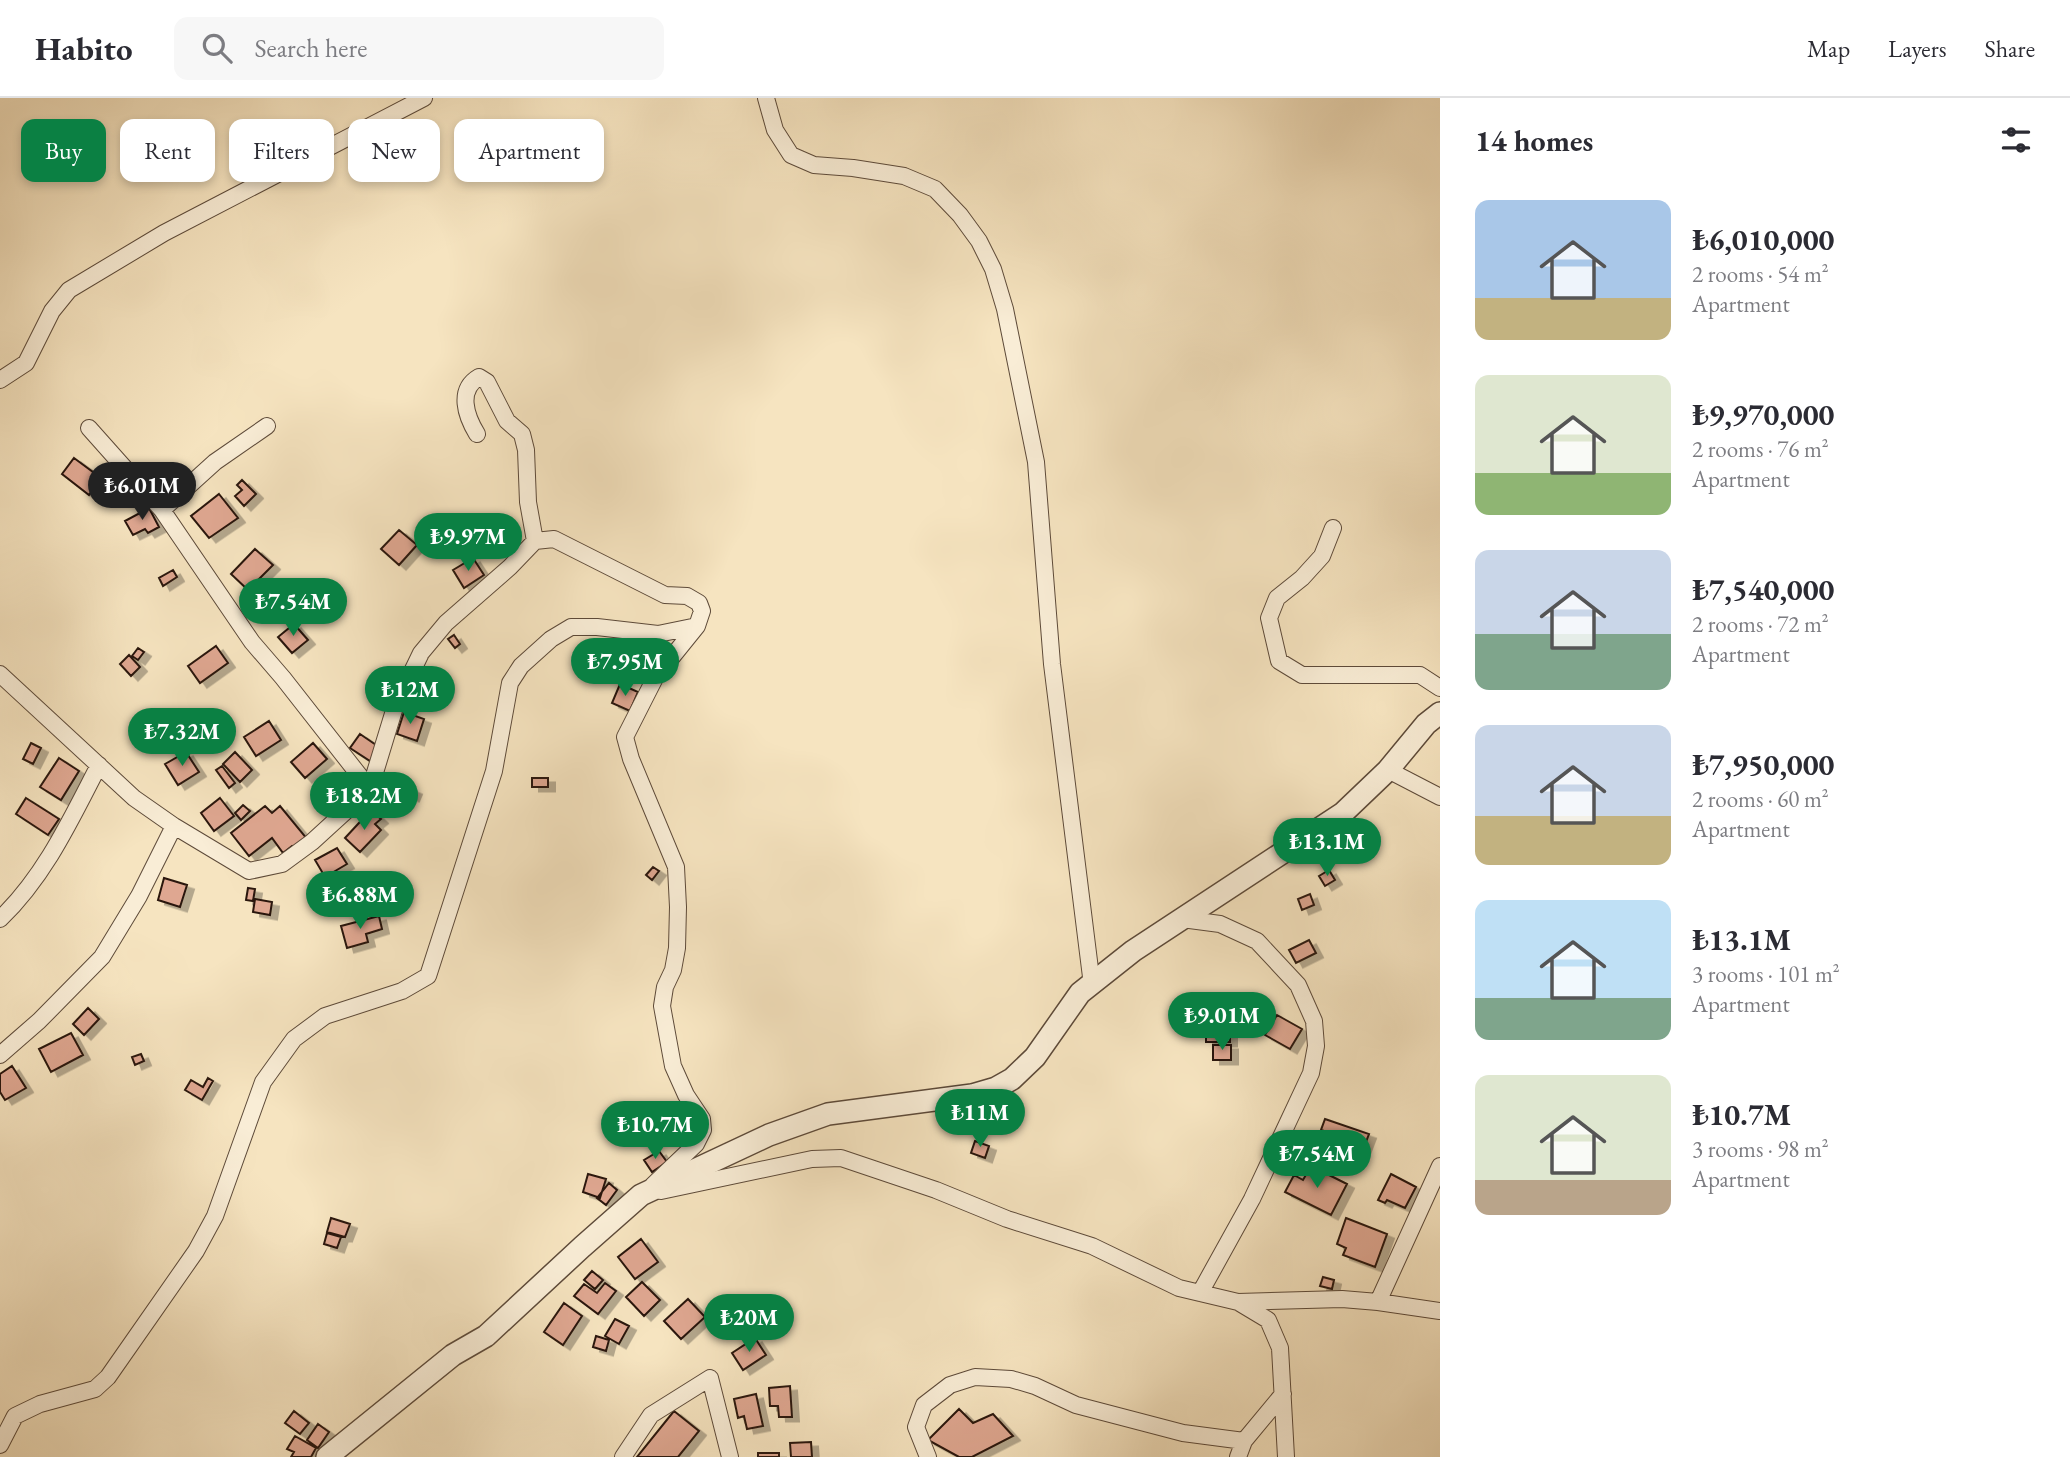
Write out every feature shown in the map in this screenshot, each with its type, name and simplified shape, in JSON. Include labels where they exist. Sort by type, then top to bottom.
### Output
[{"type":"street","points":[[0,380],[26,363],[52,311],[69,290],[164,233],[424,98]]},
{"type":"street","points":[[766,98],[775,130],[791,155],[814,165],[904,176],[935,189],[960,215],[979,241],[993,269],[1005,309],[1035,462],[1052,664],[1092,985]]},
{"type":"street","points":[[477,435],[467,418],[465,399],[471,382],[479,377],[487,382],[507,421],[522,434],[526,450],[528,502],[535,541]]},
{"type":"street","points":[[162,510],[215,462],[267,426]]},
{"type":"street","points":[[89,428],[162,510],[252,642],[370,789]]},
{"type":"street","points":[[1333,527],[1322,556],[1302,578],[1276,598],[1269,618],[1279,661],[1302,675],[1420,675],[1440,688]]},
{"type":"street","points":[[0,674],[134,798],[174,826],[249,871],[282,864],[312,842],[370,789],[395,708],[421,653],[446,623],[510,567],[535,541],[554,539],[665,594],[687,597],[699,603],[702,611],[697,626],[655,678],[625,737],[631,759],[676,867],[677,948],[662,1006],[673,1066],[686,1095],[702,1119],[703,1130],[696,1144],[486,1336],[453,1355],[327,1457]]},
{"type":"street","points":[[0,1445],[15,1416],[40,1404],[95,1389],[108,1377],[195,1251],[215,1216],[263,1082],[294,1039],[325,1016],[402,991],[428,976],[494,771],[510,683],[521,666],[551,639],[570,628],[597,627],[658,634],[697,626]]},
{"type":"street","points":[[641,1195],[769,1135],[828,1114],[972,1095],[996,1088],[1012,1079],[1035,1057],[1080,993],[1133,951],[1343,813],[1388,770],[1426,724],[1440,713]]},
{"type":"street","points":[[0,919],[19,900],[60,841],[99,765]]},
{"type":"street","points":[[1388,770],[1440,797]]},
{"type":"street","points":[[0,1055],[39,1021],[103,957],[139,896],[174,826]]},
{"type":"street","points":[[1182,919],[1220,924],[1257,941],[1298,985],[1314,1021],[1316,1046],[1311,1073],[1252,1199],[1200,1293]]},
{"type":"street","points":[[641,1195],[812,1158],[841,1158],[936,1190],[1007,1219],[1092,1246],[1180,1288],[1238,1302],[1342,1299],[1440,1311]]},
{"type":"street","points":[[1378,1302],[1440,1166]]},
{"type":"street","points":[[1238,1302],[1268,1320],[1280,1348],[1286,1457]]},
{"type":"street","points":[[928,1457],[916,1427],[924,1405],[950,1385],[975,1377],[1011,1379],[1035,1386],[1076,1405],[1183,1433],[1244,1441]]},
{"type":"street","points":[[623,1457],[651,1415],[710,1378],[730,1457]]},
{"type":"street","points":[[1238,1457],[1244,1441],[1283,1394]]},
{"type":"building","points":[[74,458],[101,478],[89,495],[62,474]]},
{"type":"building","points":[[242,480],[256,494],[244,506],[235,496],[242,490],[237,485]]},
{"type":"building","points":[[219,494],[238,518],[209,538],[191,516]]},
{"type":"building","points":[[149,508],[159,527],[148,533],[145,529],[133,535],[125,521]]},
{"type":"building","points":[[399,530],[417,545],[399,565],[381,549]]},
{"type":"building","points":[[255,549],[273,565],[248,590],[231,574]]},
{"type":"building","points":[[473,558],[484,575],[464,588],[453,570]]},
{"type":"building","points":[[173,570],[177,577],[163,586],[159,578]]},
{"type":"building","points":[[294,624],[308,640],[292,653],[278,637]]},
{"type":"building","points":[[454,635],[460,644],[455,648],[448,639]]},
{"type":"building","points":[[216,646],[228,663],[200,683],[188,666]]},
{"type":"building","points":[[138,648],[144,652],[138,660],[132,656]]},
{"type":"building","points":[[129,655],[140,667],[131,676],[120,664]]},
{"type":"building","points":[[620,684],[638,692],[630,711],[612,703]]},
{"type":"building","points":[[404,712],[424,719],[417,741],[397,734]]},
{"type":"building","points":[[269,721],[281,740],[256,756],[244,737]]},
{"type":"building","points":[[360,734],[379,747],[370,761],[350,748]]},
{"type":"building","points":[[31,743],[41,748],[33,764],[23,759]]},
{"type":"building","points":[[313,743],[327,759],[305,778],[291,762]]},
{"type":"building","points":[[186,752],[199,772],[178,785],[165,764]]},
{"type":"building","points":[[235,752],[252,770],[240,782],[223,764]]},
{"type":"building","points":[[59,758],[79,771],[61,800],[40,787]]},
{"type":"building","points":[[222,766],[235,783],[229,788],[216,770]]},
{"type":"building","points":[[532,778],[548,778],[548,787],[532,787]]},
{"type":"building","points":[[400,784],[415,790],[412,797],[397,791]]},
{"type":"building","points":[[26,798],[59,819],[48,835],[16,814]]},
{"type":"building","points":[[220,798],[234,816],[214,831],[201,813]]},
{"type":"building","points":[[243,805],[250,811],[241,820],[235,813]]},
{"type":"building","points":[[265,806],[272,813],[280,806],[308,840],[296,850],[292,846],[283,853],[272,838],[249,856],[231,833]]},
{"type":"building","points":[[371,810],[381,819],[375,824],[381,830],[360,852],[345,838]]},
{"type":"building","points":[[337,848],[347,864],[325,877],[315,860]]},
{"type":"building","points":[[653,867],[659,871],[652,880],[646,875]]},
{"type":"building","points":[[1329,870],[1335,880],[1325,886],[1319,876]]},
{"type":"building","points":[[164,878],[187,885],[180,907],[158,900]]},
{"type":"building","points":[[248,888],[255,889],[253,901],[246,900]]},
{"type":"building","points":[[1310,894],[1314,905],[1302,910],[1298,899]]},
{"type":"building","points":[[255,899],[272,902],[270,915],[253,912]]},
{"type":"building","points":[[379,916],[382,929],[366,934],[368,942],[347,948],[341,926]]},
{"type":"building","points":[[1309,940],[1316,953],[1296,963],[1289,950]]},
{"type":"building","points":[[88,1008],[99,1019],[84,1035],[73,1024]]},
{"type":"building","points":[[1277,1015],[1302,1029],[1290,1049],[1265,1035]]},
{"type":"building","points":[[1206,1024],[1230,1024],[1230,1042],[1206,1042]]},
{"type":"building","points":[[71,1033],[83,1055],[51,1072],[39,1049]]},
{"type":"building","points":[[1213,1045],[1231,1045],[1231,1060],[1213,1060]]},
{"type":"building","points":[[141,1054],[144,1061],[135,1065],[132,1057]]},
{"type":"building","points":[[12,1066],[26,1088],[5,1100],[0,1092],[0,1074]]},
{"type":"building","points":[[208,1078],[213,1081],[202,1100],[185,1090],[191,1080],[203,1087]]},
{"type":"building","points":[[1325,1119],[1369,1134],[1359,1160],[1322,1147],[1327,1132],[1321,1130]]},
{"type":"building","points":[[975,1141],[989,1146],[985,1158],[971,1153]]},
{"type":"building","points":[[659,1151],[667,1162],[652,1172],[644,1160]]},
{"type":"building","points":[[1311,1166],[1347,1184],[1331,1215],[1285,1192],[1294,1175],[1303,1180]]},
{"type":"building","points":[[588,1174],[606,1179],[600,1198],[583,1192]]},
{"type":"building","points":[[1391,1174],[1416,1187],[1405,1208],[1387,1200],[1385,1203],[1378,1200]]},
{"type":"building","points":[[609,1183],[617,1190],[606,1205],[597,1198]]},
{"type":"building","points":[[331,1218],[350,1224],[345,1237],[327,1232]]},
{"type":"building","points":[[1346,1218],[1387,1234],[1375,1267],[1343,1255],[1346,1248],[1337,1244]]},
{"type":"building","points":[[327,1233],[341,1237],[337,1248],[324,1244]]},
{"type":"building","points":[[641,1239],[658,1262],[635,1279],[618,1257]]},
{"type":"building","points":[[592,1271],[603,1280],[595,1289],[584,1280]]},
{"type":"building","points":[[1323,1277],[1334,1280],[1332,1289],[1320,1286]]},
{"type":"building","points":[[642,1282],[660,1300],[644,1316],[626,1297]]},
{"type":"building","points":[[605,1283],[616,1291],[598,1314],[574,1296],[584,1284],[597,1293]]},
{"type":"building","points":[[688,1299],[705,1317],[681,1339],[664,1321]]},
{"type":"building","points":[[564,1303],[582,1316],[563,1345],[544,1332]]},
{"type":"building","points":[[615,1319],[629,1326],[619,1344],[605,1336]]},
{"type":"building","points":[[596,1336],[609,1340],[606,1351],[593,1347]]},
{"type":"building","points":[[755,1338],[766,1355],[743,1370],[732,1353]]},
{"type":"building","points":[[790,1386],[792,1417],[779,1417],[778,1406],[770,1406],[769,1388]]},
{"type":"building","points":[[756,1394],[763,1426],[747,1429],[744,1416],[738,1418],[734,1399]]},
{"type":"building","points":[[959,1409],[973,1423],[993,1414],[1013,1436],[972,1457],[959,1457],[928,1440]]},
{"type":"building","points":[[294,1411],[309,1423],[300,1434],[285,1423]]},
{"type":"building","points":[[674,1411],[699,1431],[678,1457],[637,1457]]},
{"type":"building","points":[[318,1424],[329,1432],[318,1448],[307,1440]]},
{"type":"building","points":[[295,1436],[316,1448],[311,1457],[291,1457],[294,1452],[287,1449]]},
{"type":"building","points":[[811,1442],[812,1457],[791,1457],[790,1443]]},
{"type":"building","points":[[758,1453],[779,1453],[779,1457],[758,1457]]}]
